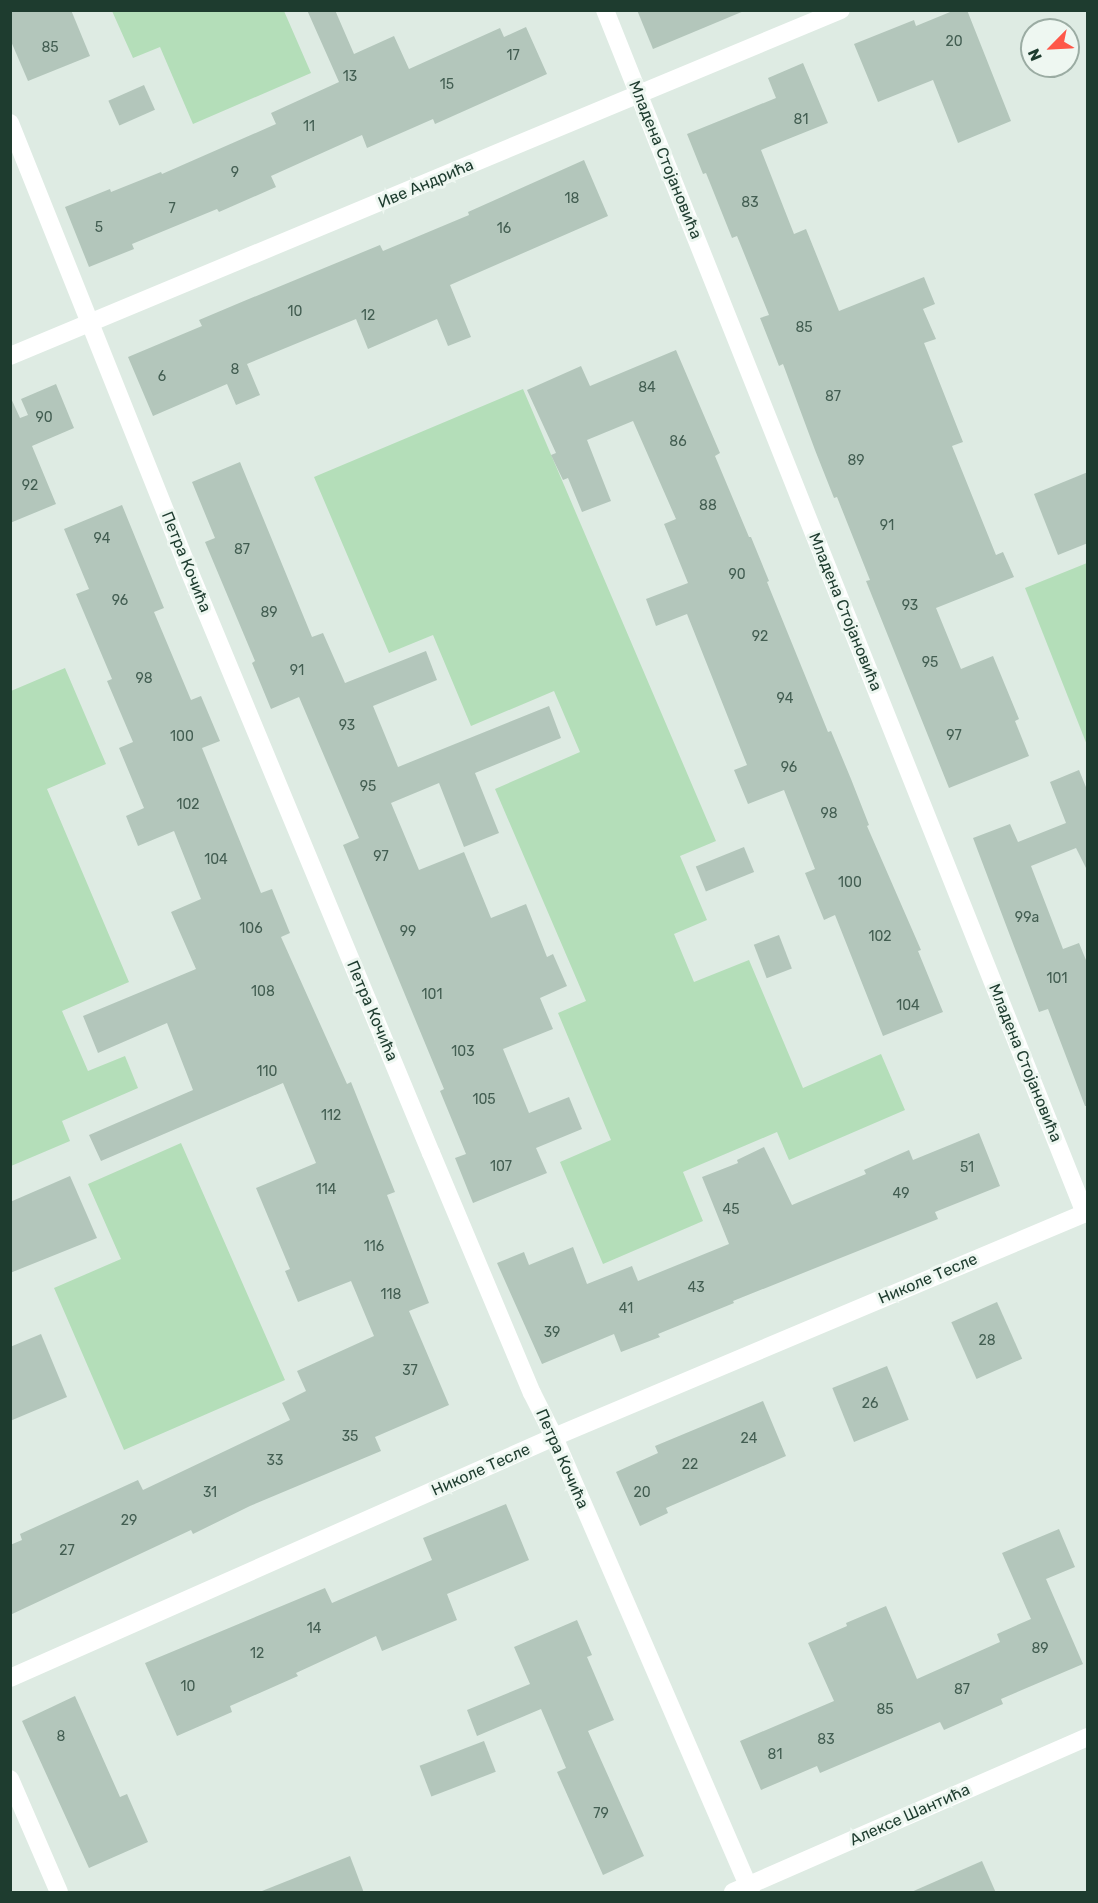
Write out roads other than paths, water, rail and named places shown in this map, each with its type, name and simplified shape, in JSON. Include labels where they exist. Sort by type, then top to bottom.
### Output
[{"type":"street","name":"Младена Стојановића","points":[[605,10],[1086,1213]]},
{"type":"street","name":"Иве Андрића","points":[[10,356],[91,325],[841,10]]},
{"type":"street","name":"Петра Кочића","points":[[10,123],[189,572],[528,1382],[554,1437],[744,1890]]},
{"type":"street","name":"Николе Тесле","points":[[10,1677],[554,1437],[1086,1213]]},
{"type":"street","name":"Алексе Шантића","points":[[744,1890],[1088,1737]]},
{"type":"street","points":[[10,1779],[60,1893]]}]
